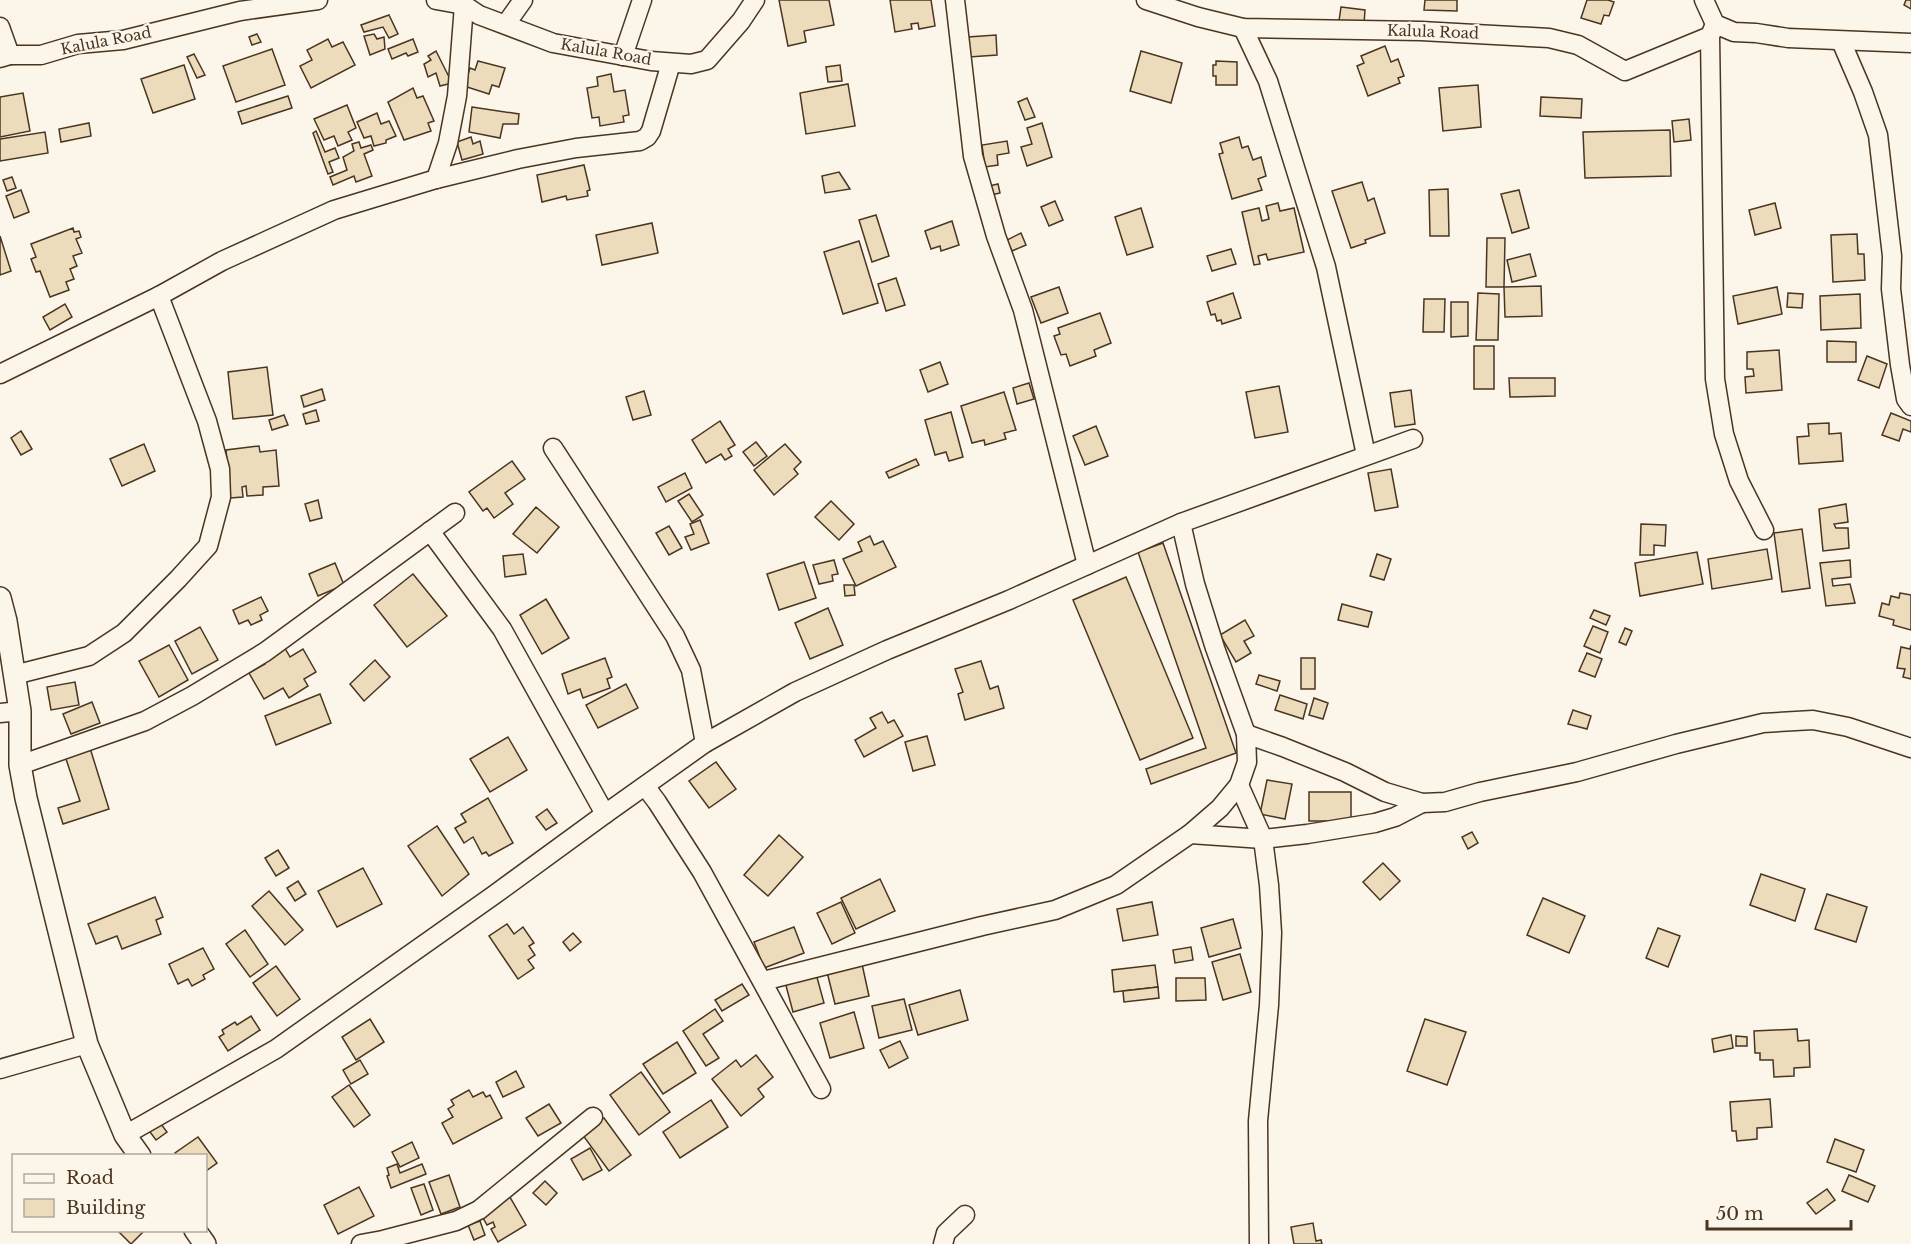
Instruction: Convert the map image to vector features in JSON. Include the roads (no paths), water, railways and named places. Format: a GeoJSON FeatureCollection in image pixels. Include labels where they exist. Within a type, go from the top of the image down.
{"type":"FeatureCollection","features":[{"type":"Feature","properties":{"kind":"street","name":"Kalula Road"},"geometry":{"type":"LineString","coordinates":[[5,57],[41,55],[78,44],[123,40],[240,11],[318,0]]}},
{"type":"Feature","properties":{"kind":"street"},"geometry":{"type":"LineString","coordinates":[[506,24],[523,0]]}},
{"type":"Feature","properties":{"kind":"street"},"geometry":{"type":"LineString","coordinates":[[623,56],[642,0]]}},
{"type":"Feature","properties":{"kind":"street","name":"Kalula Road"},"geometry":{"type":"LineString","coordinates":[[451,2],[554,43],[623,56],[691,64],[706,60],[741,21],[755,0]]}},
{"type":"Feature","properties":{"kind":"street"},"geometry":{"type":"LineString","coordinates":[[955,0],[973,156],[996,236],[1023,310],[1088,565]]}},
{"type":"Feature","properties":{"kind":"street","name":"Kalula Road"},"geometry":{"type":"LineString","coordinates":[[1146,0],[1197,17],[1243,28],[1421,31],[1549,38],[1578,45],[1625,71],[1712,30]]}},
{"type":"Feature","properties":{"kind":"street"},"geometry":{"type":"LineString","coordinates":[[1704,0],[1712,30],[1716,379],[1724,434],[1736,472],[1764,530]]}},
{"type":"Feature","properties":{"kind":"street"},"geometry":{"type":"LineString","coordinates":[[436,179],[448,143],[457,96],[451,2]]}},
{"type":"Feature","properties":{"kind":"street"},"geometry":{"type":"LineString","coordinates":[[0,27],[5,57]]}},
{"type":"Feature","properties":{"kind":"street"},"geometry":{"type":"LineString","coordinates":[[1243,28],[1268,81],[1326,267],[1366,456]]}},
{"type":"Feature","properties":{"kind":"street"},"geometry":{"type":"LineString","coordinates":[[1712,30],[1841,41],[1911,43]]}},
{"type":"Feature","properties":{"kind":"street"},"geometry":{"type":"LineString","coordinates":[[1841,41],[1878,135],[1892,256],[1891,289],[1900,365],[1906,399],[1911,406]]}},
{"type":"Feature","properties":{"kind":"street"},"geometry":{"type":"LineString","coordinates":[[0,374],[159,296],[222,261],[334,210],[436,179],[518,159],[576,148],[640,141],[651,131],[671,63]]}},
{"type":"Feature","properties":{"kind":"street"},"geometry":{"type":"LineString","coordinates":[[14,675],[89,656],[115,639],[124,633],[178,579],[208,546],[221,497],[220,469],[207,421],[159,296]]}},
{"type":"Feature","properties":{"kind":"street"},"geometry":{"type":"LineString","coordinates":[[125,1135],[276,1049],[705,743],[795,692],[887,650],[999,605],[1181,523],[1413,439]]}},
{"type":"Feature","properties":{"kind":"street"},"geometry":{"type":"LineString","coordinates":[[553,448],[675,636],[691,670],[705,743]]}},
{"type":"Feature","properties":{"kind":"street"},"geometry":{"type":"LineString","coordinates":[[20,765],[145,721],[192,696],[265,652],[455,513]]}},
{"type":"Feature","properties":{"kind":"street"},"geometry":{"type":"LineString","coordinates":[[763,981],[960,931],[1055,910],[1116,885],[1190,834],[1220,808],[1239,785],[1247,762],[1246,734],[1195,584],[1181,523]]}},
{"type":"Feature","properties":{"kind":"street"},"geometry":{"type":"LineString","coordinates":[[430,531],[501,629],[604,814]]}},
{"type":"Feature","properties":{"kind":"street"},"geometry":{"type":"LineString","coordinates":[[0,597],[14,675],[10,712],[26,798],[87,1044],[125,1135],[139,1154]]}},
{"type":"Feature","properties":{"kind":"street"},"geometry":{"type":"LineString","coordinates":[[1246,734],[1345,772],[1385,792],[1422,803],[1445,801],[1577,772],[1676,744],[1763,723],[1814,720],[1848,727],[1911,748]]}},
{"type":"Feature","properties":{"kind":"street"},"geometry":{"type":"LineString","coordinates":[[1239,785],[1263,839],[1272,933],[1269,1005],[1258,1121],[1259,1244]]}},
{"type":"Feature","properties":{"kind":"street"},"geometry":{"type":"LineString","coordinates":[[645,786],[702,872],[821,1089]]}},
{"type":"Feature","properties":{"kind":"street"},"geometry":{"type":"LineString","coordinates":[[1190,834],[1263,839],[1375,823],[1395,817],[1422,803]]}},
{"type":"Feature","properties":{"kind":"street"},"geometry":{"type":"LineString","coordinates":[[0,1069],[87,1044]]}},
{"type":"Feature","properties":{"kind":"street"},"geometry":{"type":"LineString","coordinates":[[361,1244],[446,1224],[479,1210],[593,1117]]}},
{"type":"Feature","properties":{"kind":"street"},"geometry":{"type":"LineString","coordinates":[[943,1244],[946,1233],[965,1215]]}}]}
